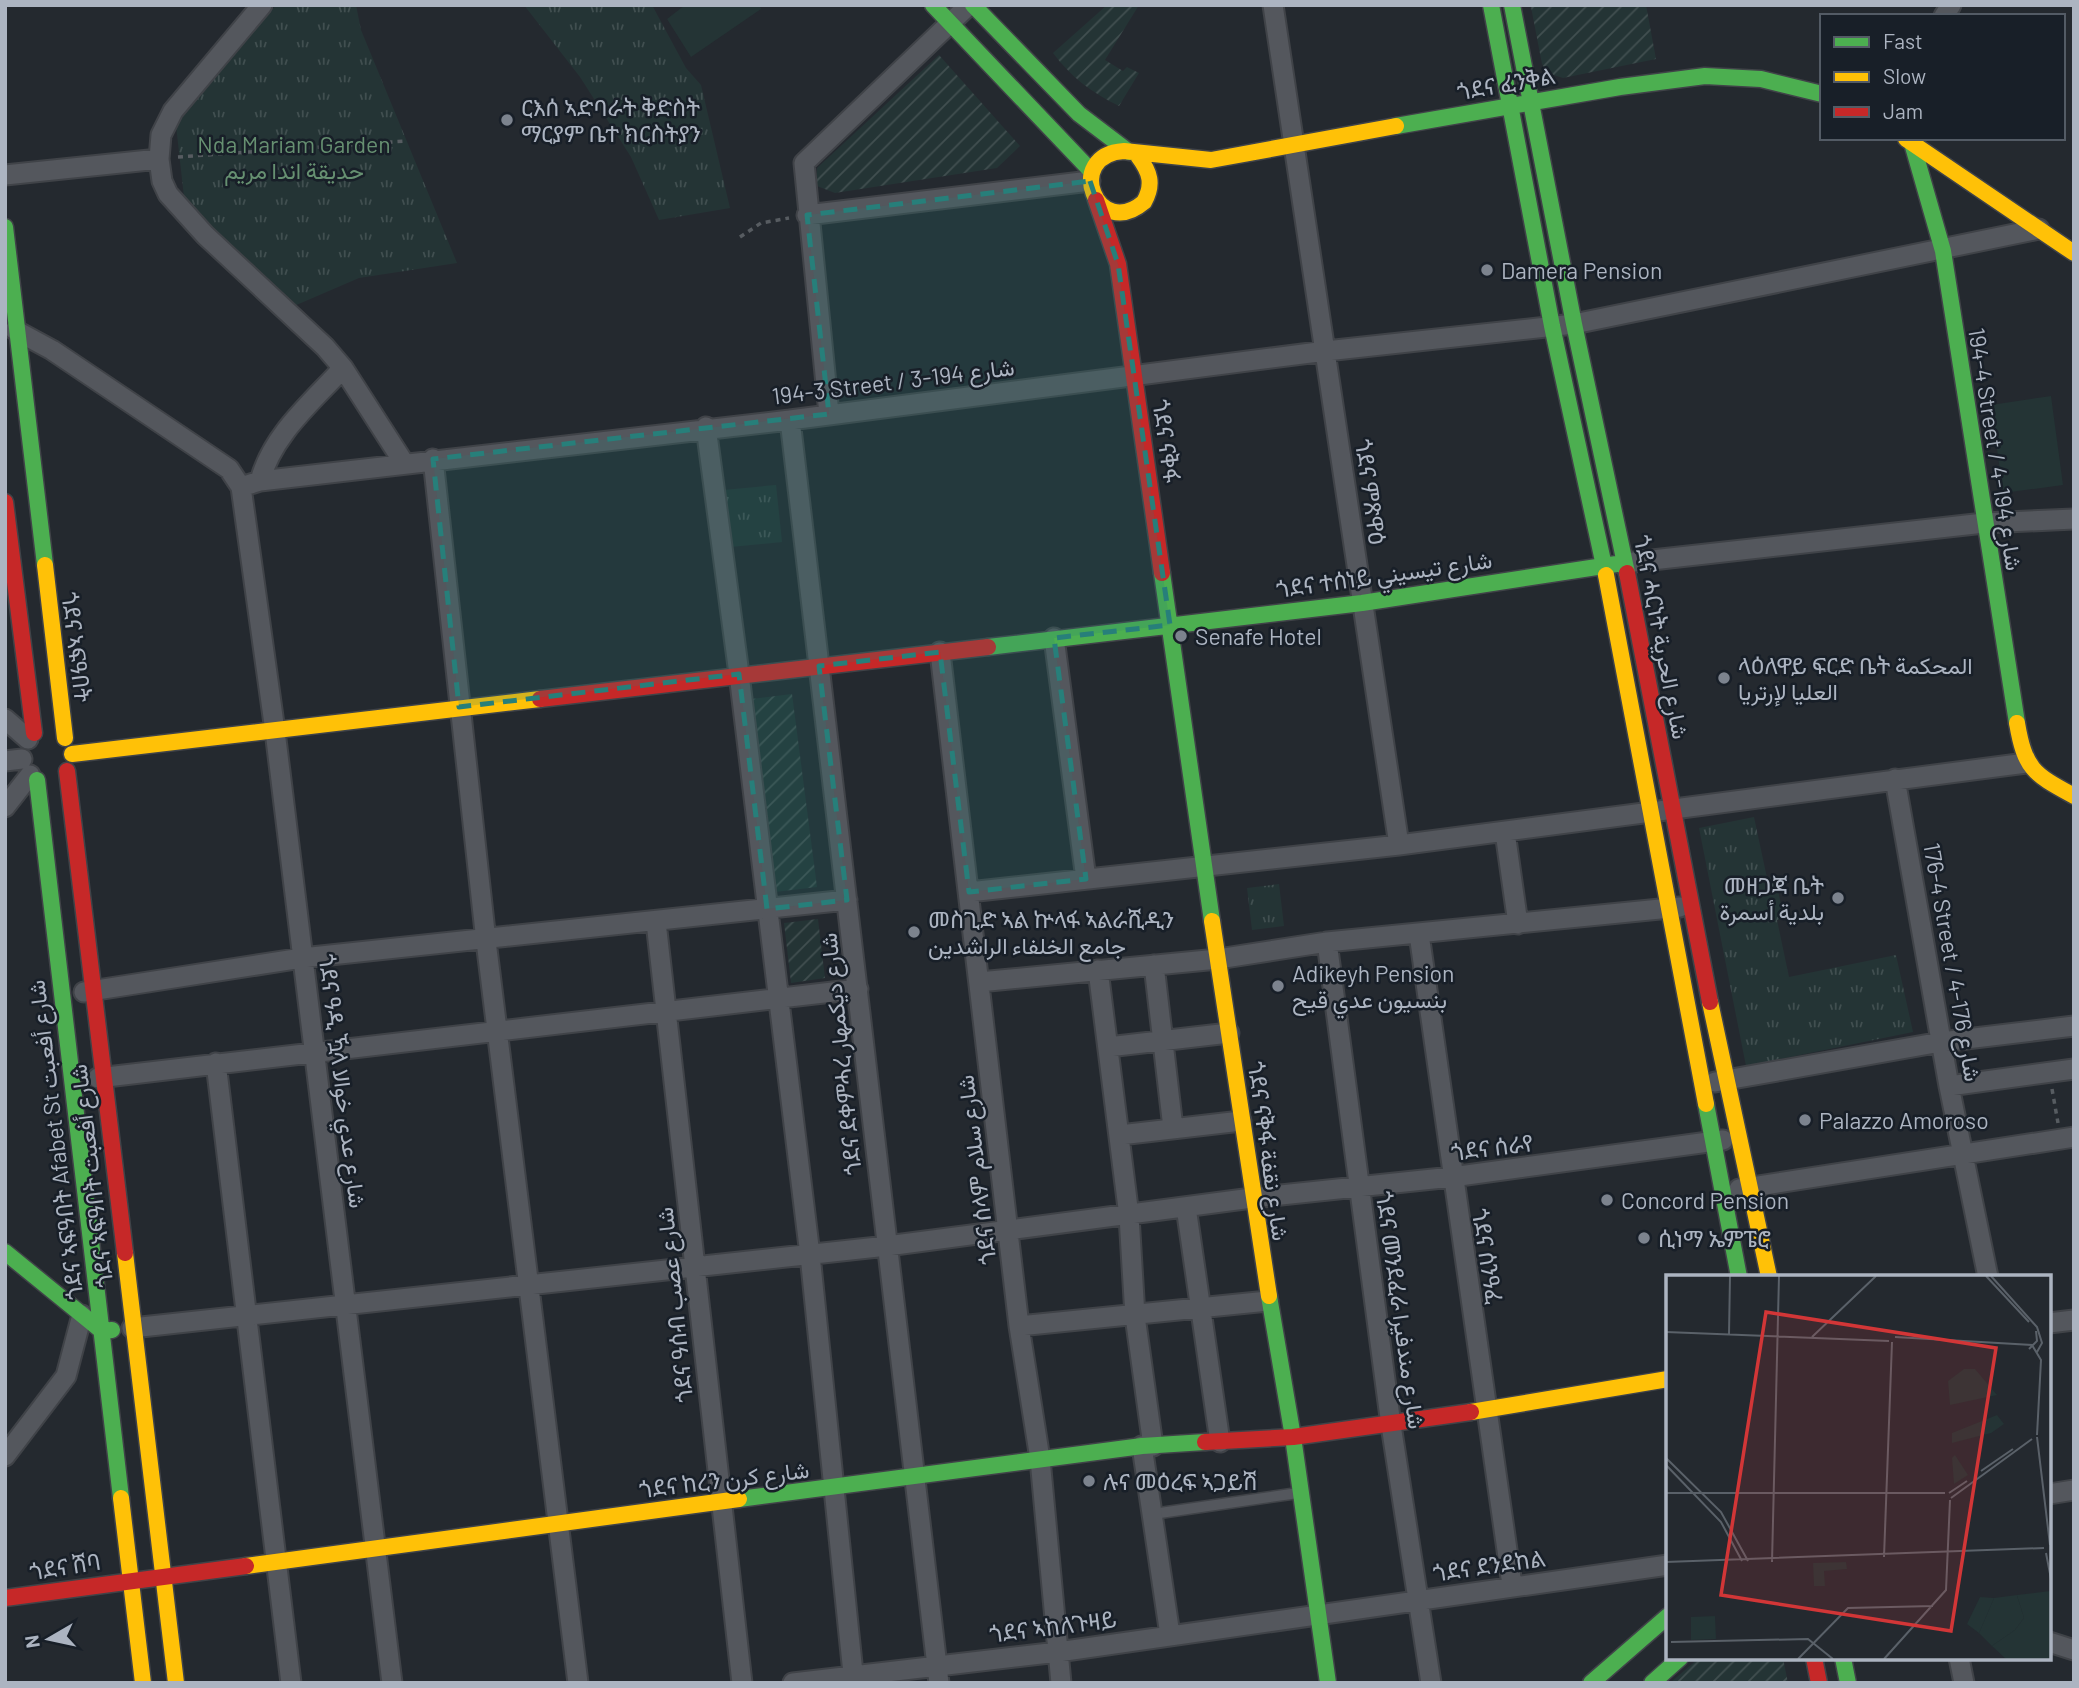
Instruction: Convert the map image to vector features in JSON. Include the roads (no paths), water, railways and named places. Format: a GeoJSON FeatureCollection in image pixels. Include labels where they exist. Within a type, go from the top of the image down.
{"type":"FeatureCollection","features":[{"type":"Feature","properties":{"kind":"main road"},"geometry":{"type":"LineString","coordinates":[[933,5],[1091,176],[1096,200],[1102,207],[1120,213],[1142,204],[1163,184]]}},
{"type":"Feature","properties":{"kind":"main road"},"geometry":{"type":"LineString","coordinates":[[971,5],[1079,114],[1145,163],[1152,182],[1142,204]]}},
{"type":"Feature","properties":{"kind":"main road","name":"ጎደና ሓርነት شارع الحرية"},"geometry":{"type":"LineString","coordinates":[[1491,5],[1552,326],[1604,565],[1711,1142],[1739,1275]]}},
{"type":"Feature","properties":{"kind":"main road","name":"ጎደና ሓርነት شارع الحرية"},"geometry":{"type":"LineString","coordinates":[[1512,5],[1574,324],[1625,563],[1736,1137],[1769,1275]]}},
{"type":"Feature","properties":{"kind":"main road","name":"ጎደና ፈንቅል"},"geometry":{"type":"LineString","coordinates":[[1133,154],[1198,160],[1532,101],[1703,75],[1743,75],[1792,84],[1820,93]]}},
{"type":"Feature","properties":{"kind":"main road"},"geometry":{"type":"LineString","coordinates":[[1908,141],[2074,253]]}},
{"type":"Feature","properties":{"kind":"main road","name":"194-4 Street / شارع 194-4"},"geometry":{"type":"LineString","coordinates":[[1908,141],[1943,251],[1984,523],[2026,763]]}},
{"type":"Feature","properties":{"kind":"main road"},"geometry":{"type":"LineString","coordinates":[[1091,176],[1102,157],[1119,150],[1133,154]]}},
{"type":"Feature","properties":{"kind":"main road","name":"ጎደና ፈንቅል"},"geometry":{"type":"LineString","coordinates":[[1183,171],[1198,160]]}},
{"type":"Feature","properties":{"kind":"main road","name":"ጎደና ናቅፋ"},"geometry":{"type":"LineString","coordinates":[[1096,200],[1118,264],[1170,625]]}},
{"type":"Feature","properties":{"kind":"main road","name":"ጎደና ናቅፋ"},"geometry":{"type":"LineString","coordinates":[[1118,264],[1128,228],[1142,204]]}},
{"type":"Feature","properties":{"kind":"main road","name":"ጎደና ኣፍዓበት"},"geometry":{"type":"LineString","coordinates":[[5,227],[11,330],[26,464],[65,738]]}},
{"type":"Feature","properties":{"kind":"main road"},"geometry":{"type":"LineString","coordinates":[[5,502],[31,736],[23,769],[53,781],[67,771],[72,754],[65,738],[50,730],[31,736]]}},
{"type":"Feature","properties":{"kind":"main road","name":"ጎደና ተሰነይ شارع تيسيني"},"geometry":{"type":"LineString","coordinates":[[72,754],[1362,603],[1625,563]]}},
{"type":"Feature","properties":{"kind":"main road","name":"ጎደና ናቅፋ شارع نقفة"},"geometry":{"type":"LineString","coordinates":[[1170,625],[1252,1198],[1293,1437],[1328,1683]]}},
{"type":"Feature","properties":{"kind":"main road"},"geometry":{"type":"LineString","coordinates":[[2026,763],[2039,775],[2074,796]]}},
{"type":"Feature","properties":{"kind":"main road","name":"ጎደና ኣፍዓበት Afabet St شارع أفعبت"},"geometry":{"type":"LineString","coordinates":[[23,769],[50,872],[60,995],[132,1578]]}},
{"type":"Feature","properties":{"kind":"main road","name":"ጎደና ኣፍዓበት شارع أفعبت"},"geometry":{"type":"LineString","coordinates":[[67,771],[176,1683]]}},
{"type":"Feature","properties":{"kind":"main road"},"geometry":{"type":"LineString","coordinates":[[5,1252],[102,1331],[132,1328]]}},
{"type":"Feature","properties":{"kind":"main road","name":"ጎደና ከረን شارع كرن"},"geometry":{"type":"LineString","coordinates":[[162,1575],[377,1550],[1040,1459],[1148,1446],[1293,1437],[1391,1425],[1666,1379]]}},
{"type":"Feature","properties":{"kind":"main road","name":"ጎደና ሸባ"},"geometry":{"type":"LineString","coordinates":[[5,1598],[162,1575]]}},
{"type":"Feature","properties":{"kind":"main road"},"geometry":{"type":"LineString","coordinates":[[132,1578],[144,1683]]}},
{"type":"Feature","properties":{"kind":"main road"},"geometry":{"type":"LineString","coordinates":[[1591,1683],[1666,1618]]}},
{"type":"Feature","properties":{"kind":"main road"},"geometry":{"type":"LineString","coordinates":[[1652,1683],[1678,1660]]}},
{"type":"Feature","properties":{"kind":"main road"},"geometry":{"type":"LineString","coordinates":[[1814,1660],[1819,1683]]}},
{"type":"Feature","properties":{"kind":"main road"},"geometry":{"type":"LineString","coordinates":[[1843,1660],[1848,1683]]}},
{"type":"Feature","properties":{"kind":"street"},"geometry":{"type":"LineString","coordinates":[[262,5],[173,111],[161,135],[159,159],[162,181],[168,194],[205,235],[325,346],[343,368],[404,463]]}},
{"type":"Feature","properties":{"kind":"street"},"geometry":{"type":"LineString","coordinates":[[829,414],[802,171],[808,155],[971,5]]}},
{"type":"Feature","properties":{"kind":"street","name":"ጎደና ምጽዋዕ"},"geometry":{"type":"LineString","coordinates":[[1273,5],[1399,845]]}},
{"type":"Feature","properties":{"kind":"street"},"geometry":{"type":"LineString","coordinates":[[5,175],[159,159]]}},
{"type":"Feature","properties":{"kind":"street"},"geometry":{"type":"LineString","coordinates":[[807,215],[1091,176]]}},
{"type":"Feature","properties":{"kind":"street","name":"194-3 Street / شارع 194-3"},"geometry":{"type":"LineString","coordinates":[[241,486],[260,481],[433,459],[790,420],[1326,351],[1574,324],[1943,251],[2039,229]]}},
{"type":"Feature","properties":{"kind":"street"},"geometry":{"type":"LineString","coordinates":[[11,330],[52,350],[229,469],[241,486]]}},
{"type":"Feature","properties":{"kind":"street"},"geometry":{"type":"LineString","coordinates":[[260,481],[265,461],[276,442],[343,368]]}},
{"type":"Feature","properties":{"kind":"street","name":"ጎደና ደቀምሓረ شارع ديكمهار"},"geometry":{"type":"LineString","coordinates":[[790,420],[938,1674]]}},
{"type":"Feature","properties":{"kind":"street"},"geometry":{"type":"LineString","coordinates":[[706,428],[810,1255],[853,1678]]}},
{"type":"Feature","properties":{"kind":"street"},"geometry":{"type":"LineString","coordinates":[[433,459],[486,941],[578,1683]]}},
{"type":"Feature","properties":{"kind":"street","name":"ጎደና ዓዲ ዃላ شارع عدي خوالا"},"geometry":{"type":"LineString","coordinates":[[241,486],[275,731],[312,1053],[347,1304],[392,1683]]}},
{"type":"Feature","properties":{"kind":"street"},"geometry":{"type":"LineString","coordinates":[[1625,563],[1984,523],[2074,519]]}},
{"type":"Feature","properties":{"kind":"street"},"geometry":{"type":"LineString","coordinates":[[1054,638],[1086,880]]}},
{"type":"Feature","properties":{"kind":"street","name":"ጎደና ሰላም شارع سلام"},"geometry":{"type":"LineString","coordinates":[[940,652],[1019,1326],[1040,1459],[1061,1683]]}},
{"type":"Feature","properties":{"kind":"street"},"geometry":{"type":"LineString","coordinates":[[5,719],[31,736]]}},
{"type":"Feature","properties":{"kind":"street"},"geometry":{"type":"LineString","coordinates":[[970,892],[1399,845],[2026,763]]}},
{"type":"Feature","properties":{"kind":"street"},"geometry":{"type":"LineString","coordinates":[[5,807],[23,769]]}},
{"type":"Feature","properties":{"kind":"street","name":"176-4 Street / شارع 176-4"},"geometry":{"type":"LineString","coordinates":[[1895,779],[1941,1042],[1989,1275]]}},
{"type":"Feature","properties":{"kind":"street"},"geometry":{"type":"LineString","coordinates":[[1504,832],[1518,924]]}},
{"type":"Feature","properties":{"kind":"street"},"geometry":{"type":"LineString","coordinates":[[60,995],[302,958],[486,941],[848,900]]}},
{"type":"Feature","properties":{"kind":"street"},"geometry":{"type":"LineString","coordinates":[[979,982],[1218,959],[1327,942],[1691,905]]}},
{"type":"Feature","properties":{"kind":"street","name":"ጎደና ዓሰብ شارع عصب"},"geometry":{"type":"LineString","coordinates":[[656,922],[742,1683]]}},
{"type":"Feature","properties":{"kind":"street","name":"ጎደና ሰንዓፈ"},"geometry":{"type":"LineString","coordinates":[[1419,934],[1512,1585]]}},
{"type":"Feature","properties":{"kind":"street","name":"ጎደና መንደፈራ شارع مندفيرا"},"geometry":{"type":"LineString","coordinates":[[1327,942],[1391,1425],[1431,1683]]}},
{"type":"Feature","properties":{"kind":"street"},"geometry":{"type":"LineString","coordinates":[[1154,965],[1173,1128]]}},
{"type":"Feature","properties":{"kind":"street"},"geometry":{"type":"LineString","coordinates":[[1098,970],[1129,1216],[1153,1514],[1170,1635]]}},
{"type":"Feature","properties":{"kind":"street"},"geometry":{"type":"LineString","coordinates":[[71,1081],[858,989]]}},
{"type":"Feature","properties":{"kind":"street"},"geometry":{"type":"LineString","coordinates":[[1701,1084],[1941,1042],[2074,1026]]}},
{"type":"Feature","properties":{"kind":"street"},"geometry":{"type":"LineString","coordinates":[[1108,1047],[1229,1032]]}},
{"type":"Feature","properties":{"kind":"street"},"geometry":{"type":"LineString","coordinates":[[216,1063],[291,1683]]}},
{"type":"Feature","properties":{"kind":"street"},"geometry":{"type":"LineString","coordinates":[[1950,1087],[2074,1069]]}},
{"type":"Feature","properties":{"kind":"street"},"geometry":{"type":"LineString","coordinates":[[1119,1135],[1241,1121]]}},
{"type":"Feature","properties":{"kind":"street","name":"ጎደና ሰራየ"},"geometry":{"type":"LineString","coordinates":[[132,1328],[887,1246],[1252,1198],[1452,1177],[1736,1137]]}},
{"type":"Feature","properties":{"kind":"street"},"geometry":{"type":"LineString","coordinates":[[1722,1192],[1962,1152],[2067,1138]]}},
{"type":"Feature","properties":{"kind":"street"},"geometry":{"type":"LineString","coordinates":[[1186,1208],[1220,1442]]}},
{"type":"Feature","properties":{"kind":"street"},"geometry":{"type":"LineString","coordinates":[[1019,1326],[1268,1301]]}},
{"type":"Feature","properties":{"kind":"street"},"geometry":{"type":"LineString","coordinates":[[5,1456],[66,1376],[82,1315]]}},
{"type":"Feature","properties":{"kind":"street"},"geometry":{"type":"LineString","coordinates":[[2051,1323],[2074,1320]]}},
{"type":"Feature","properties":{"kind":"street"},"geometry":{"type":"LineString","coordinates":[[2051,1494],[2074,1490]]}},
{"type":"Feature","properties":{"kind":"street","name":"ጎደና ደንደከል"},"geometry":{"type":"LineString","coordinates":[[1318,1614],[1666,1565]]}},
{"type":"Feature","properties":{"kind":"street","name":"ጎደና ኣከለጉዛይ"},"geometry":{"type":"LineString","coordinates":[[793,1683],[938,1674],[1058,1652],[1318,1614]]}},
{"type":"Feature","properties":{"kind":"street"},"geometry":{"type":"LineString","coordinates":[[2051,1643],[2074,1650]]}},
{"type":"Feature","properties":{"kind":"street"},"geometry":{"type":"LineString","coordinates":[[1959,1660],[1965,1683]]}},
{"type":"Feature","properties":{"kind":"lane"},"geometry":{"type":"LineString","coordinates":[[1153,1514],[1301,1493]]}},
{"type":"Feature","properties":{"kind":"place","name":"ርእሰ ኣድባራት ቅድስት ማርያም ቤተ ክርስትያን"},"geometry":{"type":"Point","coordinates":[507,120]}},
{"type":"Feature","properties":{"kind":"place","name":"Damera Pension"},"geometry":{"type":"Point","coordinates":[1487,270]}},
{"type":"Feature","properties":{"kind":"place","name":"Senafe Hotel"},"geometry":{"type":"Point","coordinates":[1181,636]}},
{"type":"Feature","properties":{"kind":"place","name":"ላዕለዋይ ፍርድ ቤት المحكمة العليا لإرتريا"},"geometry":{"type":"Point","coordinates":[1724,678]}},
{"type":"Feature","properties":{"kind":"place","name":"መዘጋጃ ቤት بلدية أسمرة"},"geometry":{"type":"Point","coordinates":[1838,898]}},
{"type":"Feature","properties":{"kind":"place","name":"መስጊድ ኣል ኵላፋ ኣልራሺዲን جامع الخلفاء الراشدين"},"geometry":{"type":"Point","coordinates":[914,932]}},
{"type":"Feature","properties":{"kind":"place","name":"Adikeyh Pension بنسيون عدي قيح"},"geometry":{"type":"Point","coordinates":[1278,986]}},
{"type":"Feature","properties":{"kind":"place","name":"Palazzo Amoroso"},"geometry":{"type":"Point","coordinates":[1805,1120]}},
{"type":"Feature","properties":{"kind":"place","name":"Concord Pension"},"geometry":{"type":"Point","coordinates":[1607,1200]}},
{"type":"Feature","properties":{"kind":"place","name":"ሲነማ ኤምፔሮ"},"geometry":{"type":"Point","coordinates":[1644,1238]}},
{"type":"Feature","properties":{"kind":"place","name":"ሉና መዕረፍ ኣጋይሽ"},"geometry":{"type":"Point","coordinates":[1089,1481]}},
{"type":"Feature","properties":{"kind":"park label","name":"Nda Mariam Garden حديقة اندا مريم"},"geometry":{"type":"Point","coordinates":[294,157]}}]}
